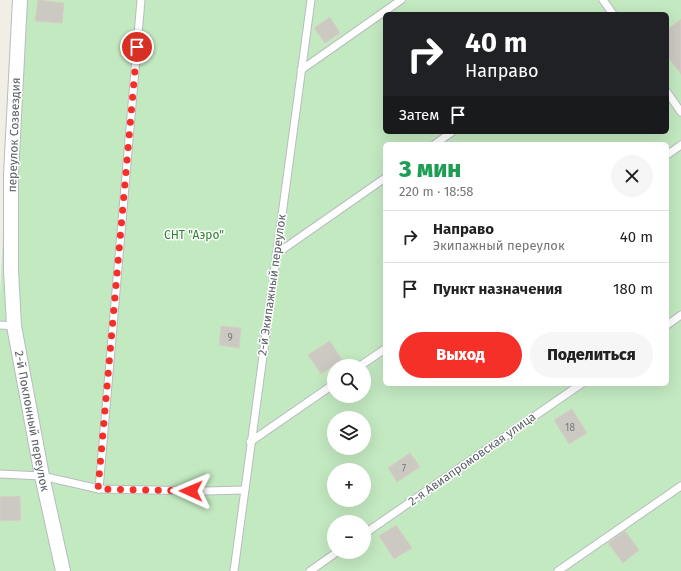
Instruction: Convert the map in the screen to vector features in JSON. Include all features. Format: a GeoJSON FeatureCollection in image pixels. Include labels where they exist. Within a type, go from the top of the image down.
{"type":"FeatureCollection","features":[{"type":"Feature","properties":{"kind":"street","name":"переулок Созвездия"},"geometry":{"type":"LineString","coordinates":[[11,270],[11,175],[20,0]]}},
{"type":"Feature","properties":{"kind":"street","name":"2-й Поклонный переулок"},"geometry":{"type":"LineString","coordinates":[[11,270],[14,326],[42,476],[63,571]]}},
{"type":"Feature","properties":{"kind":"lane"},"geometry":{"type":"LineString","coordinates":[[98,489],[141,0]]}},
{"type":"Feature","properties":{"kind":"lane","name":"2-й Экипажный переулок"},"geometry":{"type":"LineString","coordinates":[[234,571],[310,0]]}},
{"type":"Feature","properties":{"kind":"lane"},"geometry":{"type":"LineString","coordinates":[[384,12],[401,0]]}},
{"type":"Feature","properties":{"kind":"lane"},"geometry":{"type":"LineString","coordinates":[[603,0],[612,12]]}},
{"type":"Feature","properties":{"kind":"lane"},"geometry":{"type":"LineString","coordinates":[[301,70],[383,13]]}},
{"type":"Feature","properties":{"kind":"lane"},"geometry":{"type":"LineString","coordinates":[[669,95],[681,112]]}},
{"type":"Feature","properties":{"kind":"lane"},"geometry":{"type":"LineString","coordinates":[[438,142],[449,134]]}},
{"type":"Feature","properties":{"kind":"lane"},"geometry":{"type":"LineString","coordinates":[[669,154],[681,145]]}},
{"type":"Feature","properties":{"kind":"lane"},"geometry":{"type":"LineString","coordinates":[[276,254],[383,179]]}},
{"type":"Feature","properties":{"kind":"lane"},"geometry":{"type":"LineString","coordinates":[[669,323],[681,315]]}},
{"type":"Feature","properties":{"kind":"lane"},"geometry":{"type":"LineString","coordinates":[[0,325],[14,326]]}},
{"type":"Feature","properties":{"kind":"lane"},"geometry":{"type":"LineString","coordinates":[[370,359],[383,350]]}},
{"type":"Feature","properties":{"kind":"lane","name":"2-я Авиапромовская улица"},"geometry":{"type":"LineString","coordinates":[[371,529],[578,386]]}},
{"type":"Feature","properties":{"kind":"lane"},"geometry":{"type":"LineString","coordinates":[[250,442],[327,389]]}},
{"type":"Feature","properties":{"kind":"lane"},"geometry":{"type":"LineString","coordinates":[[0,474],[42,476],[98,489],[206,491],[244,490]]}},
{"type":"Feature","properties":{"kind":"lane"},"geometry":{"type":"LineString","coordinates":[[558,571],[681,486]]}},
{"type":"Feature","properties":{"kind":"lane"},"geometry":{"type":"LineString","coordinates":[[310,571],[327,559]]}},
{"type":"Feature","properties":{"kind":"green space","name":"СНТ \"Аэро\""},"geometry":{"type":"Polygon","coordinates":[[[14,0],[681,0],[681,571],[0,571],[0,298],[14,0]]]}},
{"type":"Feature","properties":{"kind":"building"},"geometry":{"type":"Polygon","coordinates":[[[38,0],[64,3],[62,23],[35,21],[38,0]]]}},
{"type":"Feature","properties":{"kind":"building"},"geometry":{"type":"Polygon","coordinates":[[[330,17],[340,33],[325,43],[314,28],[330,17]]]}},
{"type":"Feature","properties":{"kind":"building"},"geometry":{"type":"Polygon","coordinates":[[[681,19],[681,74],[669,59],[669,28],[681,19]]]}},
{"type":"Feature","properties":{"kind":"building"},"geometry":{"type":"Polygon","coordinates":[[[221,326],[241,328],[239,348],[219,345],[221,326]]]}},
{"type":"Feature","properties":{"kind":"building"},"geometry":{"type":"Polygon","coordinates":[[[330,341],[341,359],[327,359],[327,370],[321,374],[308,355],[330,341]]]}},
{"type":"Feature","properties":{"kind":"building"},"geometry":{"type":"Polygon","coordinates":[[[572,409],[587,433],[569,444],[554,420],[572,409]]]}},
{"type":"Feature","properties":{"kind":"building"},"geometry":{"type":"Polygon","coordinates":[[[410,453],[420,467],[397,482],[388,468],[410,453]]]}},
{"type":"Feature","properties":{"kind":"building"},"geometry":{"type":"Polygon","coordinates":[[[20,496],[21,520],[0,521],[0,497],[20,496]]]}},
{"type":"Feature","properties":{"kind":"building"},"geometry":{"type":"Polygon","coordinates":[[[396,525],[412,548],[394,559],[379,536],[396,525]]]}},
{"type":"Feature","properties":{"kind":"building"},"geometry":{"type":"Polygon","coordinates":[[[625,531],[639,550],[623,563],[608,543],[625,531]]]}},
{"type":"Feature","properties":{"kind":"route"},"geometry":{"type":"LineString","coordinates":[[137,47],[98,489],[191,491]]}}]}
